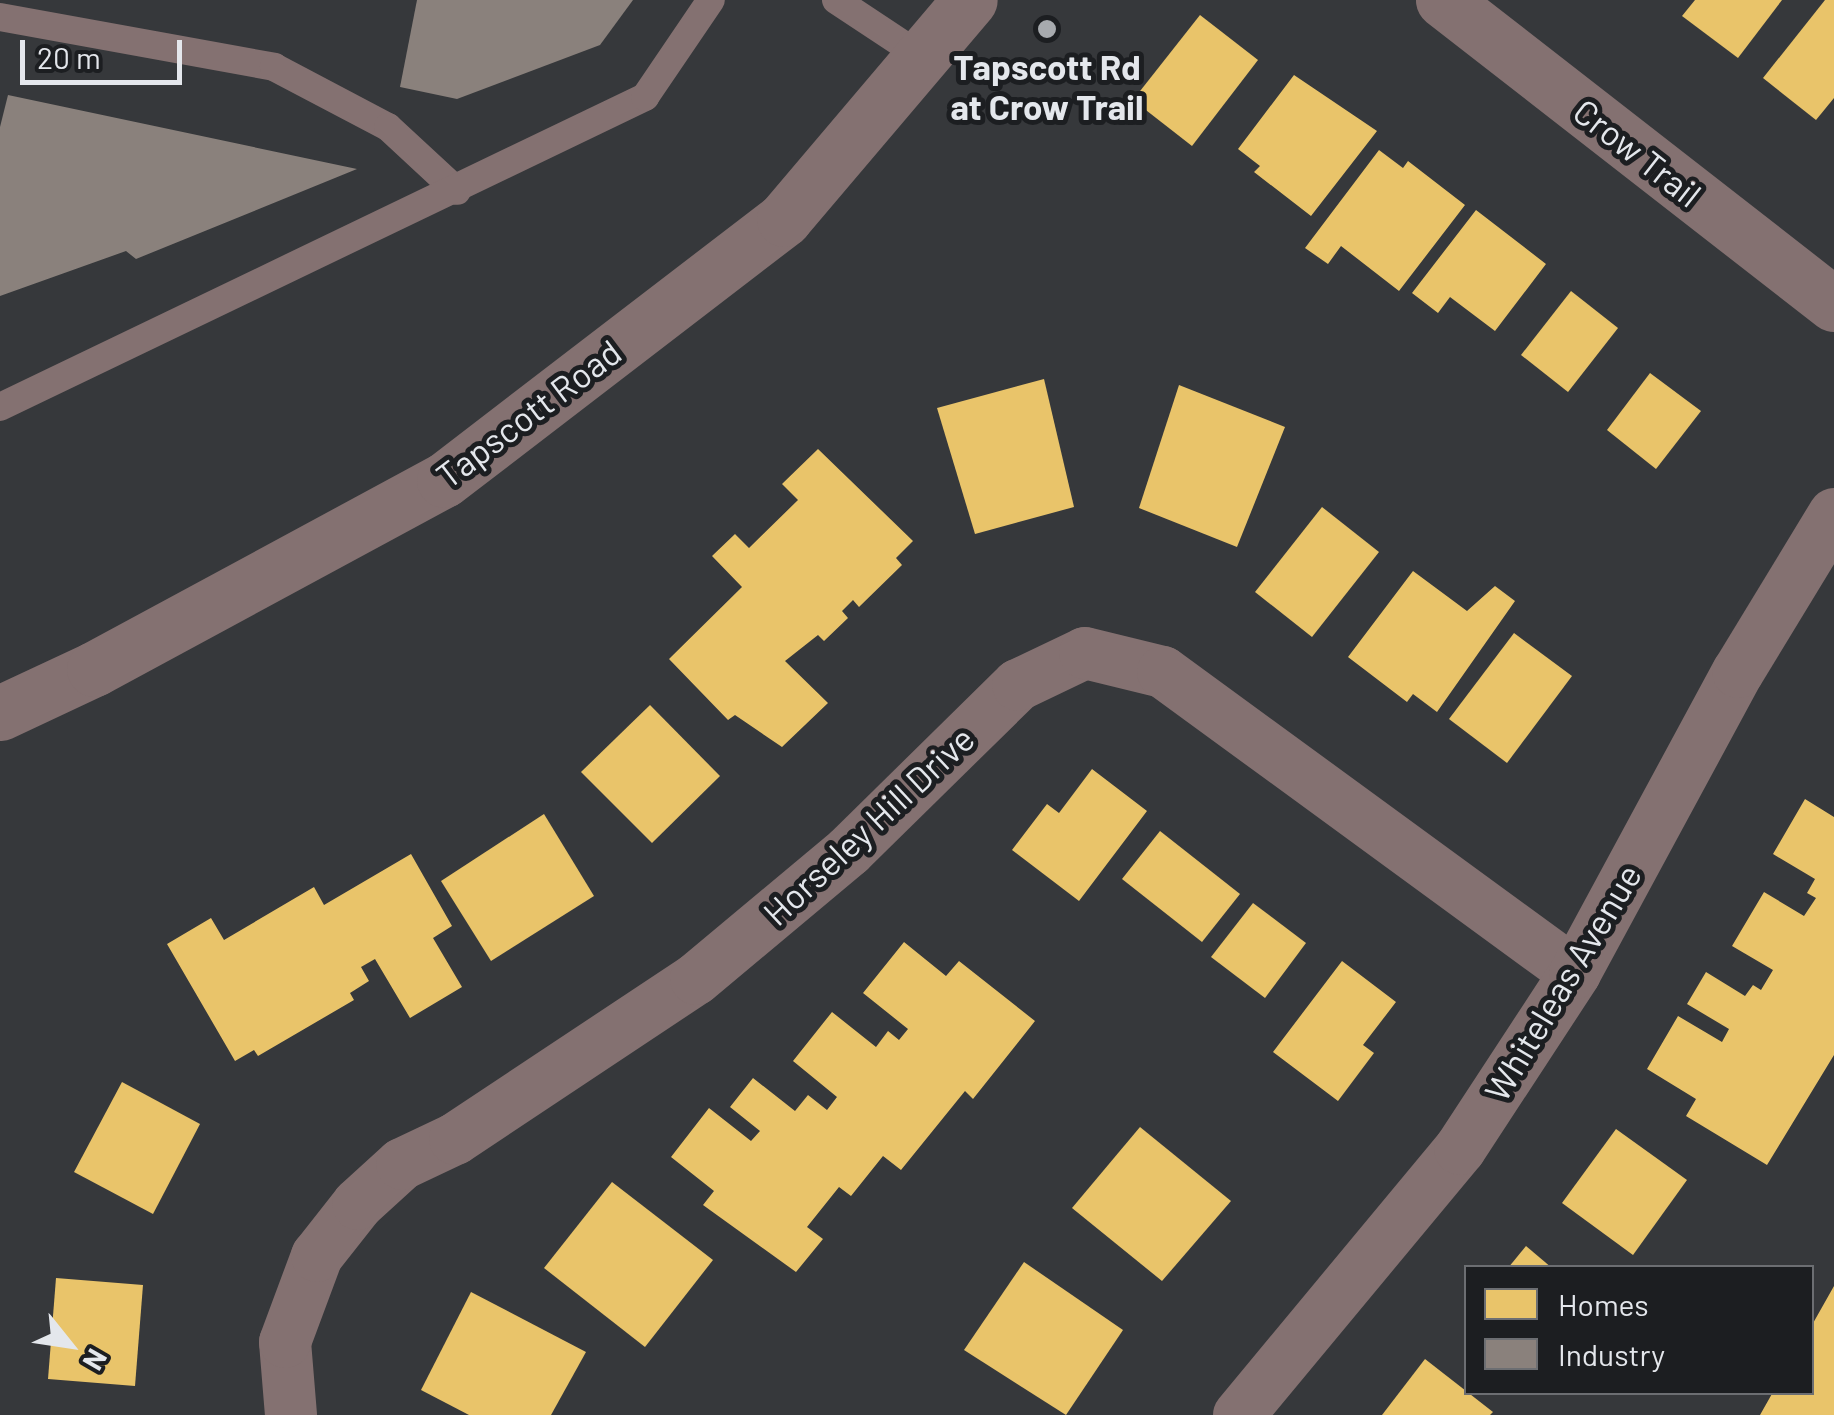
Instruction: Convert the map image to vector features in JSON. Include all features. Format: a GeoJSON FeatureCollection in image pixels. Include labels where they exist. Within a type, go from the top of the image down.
{"type":"FeatureCollection","features":[{"type":"Feature","properties":{"kind":"street","name":"Tapscott Road"},"geometry":{"type":"LineString","coordinates":[[0,713],[94,670],[444,480],[784,219],[970,0]]}},
{"type":"Feature","properties":{"kind":"street","name":"Crow Trail"},"geometry":{"type":"LineString","coordinates":[[1443,0],[1834,304]]}},
{"type":"Feature","properties":{"kind":"street","name":"Whiteleas Avenue"},"geometry":{"type":"LineString","coordinates":[[1239,1415],[1460,1149],[1575,973],[1738,672],[1834,514]]}},
{"type":"Feature","properties":{"kind":"street","name":"Horseley Hill Drive"},"geometry":{"type":"LineString","coordinates":[[291,1415],[284,1342],[318,1256],[358,1204],[402,1164],[456,1139],[696,979],[849,851],[1018,685],[1085,653],[1163,672],[1575,973]]}},
{"type":"Feature","properties":{"kind":"lane"},"geometry":{"type":"LineString","coordinates":[[0,406],[456,191],[645,97],[711,0]]}},
{"type":"Feature","properties":{"kind":"lane"},"geometry":{"type":"LineString","coordinates":[[836,0],[922,56]]}},
{"type":"Feature","properties":{"kind":"lane"},"geometry":{"type":"LineString","coordinates":[[0,16],[274,67],[388,128],[456,191]]}},
{"type":"Feature","properties":{"kind":"building: Homes"},"geometry":{"type":"Polygon","coordinates":[[[1695,0],[1782,0],[1738,58],[1682,16],[1695,0]]]}},
{"type":"Feature","properties":{"kind":"building: Homes"},"geometry":{"type":"Polygon","coordinates":[[[1825,0],[1834,0],[1834,98],[1816,120],[1763,78],[1825,0]]]}},
{"type":"Feature","properties":{"kind":"building: Homes"},"geometry":{"type":"Polygon","coordinates":[[[1200,15],[1258,60],[1192,146],[1133,100],[1200,15]]]}},
{"type":"Feature","properties":{"kind":"building: Homes"},"geometry":{"type":"Polygon","coordinates":[[[1294,75],[1377,131],[1311,216],[1254,172],[1260,166],[1238,149],[1294,75]]]}},
{"type":"Feature","properties":{"kind":"building: Homes"},"geometry":{"type":"Polygon","coordinates":[[[1379,150],[1403,168],[1408,161],[1465,205],[1399,291],[1341,246],[1328,264],[1305,248],[1379,150]]]}},
{"type":"Feature","properties":{"kind":"building: Homes"},"geometry":{"type":"Polygon","coordinates":[[[1476,210],[1546,264],[1495,331],[1450,297],[1438,313],[1412,293],[1476,210]]]}},
{"type":"Feature","properties":{"kind":"building: Homes"},"geometry":{"type":"Polygon","coordinates":[[[1571,291],[1618,328],[1568,392],[1521,355],[1571,291]]]}},
{"type":"Feature","properties":{"kind":"building: Homes"},"geometry":{"type":"Polygon","coordinates":[[[1650,373],[1701,411],[1656,469],[1607,430],[1650,373]]]}},
{"type":"Feature","properties":{"kind":"building: Homes"},"geometry":{"type":"Polygon","coordinates":[[[1044,379],[1074,507],[975,534],[937,408],[1044,379]]]}},
{"type":"Feature","properties":{"kind":"building: Homes"},"geometry":{"type":"Polygon","coordinates":[[[1179,385],[1285,427],[1237,547],[1139,508],[1179,385]]]}},
{"type":"Feature","properties":{"kind":"building: Homes"},"geometry":{"type":"Polygon","coordinates":[[[818,449],[913,541],[896,558],[902,565],[859,607],[853,600],[842,611],[848,618],[824,641],[818,635],[785,661],[828,703],[782,747],[735,715],[728,720],[669,659],[742,587],[712,556],[735,534],[749,548],[798,500],[782,484],[818,449]]]}},
{"type":"Feature","properties":{"kind":"building: Homes"},"geometry":{"type":"Polygon","coordinates":[[[1322,507],[1379,552],[1312,637],[1255,592],[1322,507]]]}},
{"type":"Feature","properties":{"kind":"building: Homes"},"geometry":{"type":"Polygon","coordinates":[[[1413,571],[1467,611],[1495,586],[1515,601],[1437,712],[1413,694],[1407,702],[1348,657],[1413,571]]]}},
{"type":"Feature","properties":{"kind":"building: Homes"},"geometry":{"type":"Polygon","coordinates":[[[1514,633],[1572,676],[1507,763],[1449,719],[1514,633]]]}},
{"type":"Feature","properties":{"kind":"building: Homes"},"geometry":{"type":"Polygon","coordinates":[[[650,705],[720,776],[652,843],[581,772],[650,705]]]}},
{"type":"Feature","properties":{"kind":"building: Homes"},"geometry":{"type":"Polygon","coordinates":[[[1092,769],[1147,811],[1079,901],[1012,850],[1047,804],[1059,813],[1092,769]]]}},
{"type":"Feature","properties":{"kind":"building: Homes"},"geometry":{"type":"Polygon","coordinates":[[[1805,799],[1834,817],[1834,1055],[1767,1165],[1686,1116],[1696,1099],[1647,1069],[1678,1016],[1722,1042],[1729,1029],[1687,1004],[1706,972],[1745,996],[1753,985],[1761,990],[1773,970],[1732,946],[1764,892],[1804,916],[1816,898],[1807,893],[1815,879],[1773,854],[1805,799]]]}},
{"type":"Feature","properties":{"kind":"building: Homes"},"geometry":{"type":"Polygon","coordinates":[[[544,814],[594,896],[491,961],[441,881],[544,814]]]}},
{"type":"Feature","properties":{"kind":"building: Homes"},"geometry":{"type":"Polygon","coordinates":[[[1160,831],[1240,894],[1202,942],[1122,879],[1160,831]]]}},
{"type":"Feature","properties":{"kind":"building: Homes"},"geometry":{"type":"Polygon","coordinates":[[[411,854],[452,926],[433,938],[462,987],[410,1018],[375,959],[361,967],[369,981],[350,993],[354,1000],[258,1056],[254,1050],[235,1061],[167,944],[211,918],[224,940],[314,887],[324,905],[411,854]]]}},
{"type":"Feature","properties":{"kind":"building: Homes"},"geometry":{"type":"Polygon","coordinates":[[[1253,903],[1306,943],[1265,998],[1211,957],[1253,903]]]}},
{"type":"Feature","properties":{"kind":"building: Homes"},"geometry":{"type":"Polygon","coordinates":[[[904,942],[946,976],[959,961],[1035,1021],[973,1099],[965,1091],[901,1170],[883,1156],[851,1196],[839,1187],[807,1227],[823,1239],[796,1272],[703,1205],[714,1191],[671,1157],[709,1108],[751,1141],[760,1131],[730,1107],[753,1078],[795,1111],[808,1095],[827,1110],[837,1097],[793,1061],[832,1012],[876,1047],[888,1031],[899,1040],[908,1029],[863,993],[904,942]]]}},
{"type":"Feature","properties":{"kind":"building: Homes"},"geometry":{"type":"Polygon","coordinates":[[[1342,961],[1396,1002],[1363,1045],[1374,1053],[1338,1101],[1273,1052],[1342,961]]]}},
{"type":"Feature","properties":{"kind":"building: Homes"},"geometry":{"type":"Polygon","coordinates":[[[122,1082],[200,1124],[153,1214],[74,1172],[122,1082]]]}},
{"type":"Feature","properties":{"kind":"building: Homes"},"geometry":{"type":"Polygon","coordinates":[[[1140,1127],[1231,1201],[1162,1281],[1072,1208],[1140,1127]]]}},
{"type":"Feature","properties":{"kind":"building: Homes"},"geometry":{"type":"Polygon","coordinates":[[[1616,1129],[1687,1180],[1633,1255],[1562,1203],[1616,1129]]]}},
{"type":"Feature","properties":{"kind":"building: Homes"},"geometry":{"type":"Polygon","coordinates":[[[612,1182],[713,1260],[645,1347],[544,1268],[612,1182]]]}},
{"type":"Feature","properties":{"kind":"building: Homes"},"geometry":{"type":"Polygon","coordinates":[[[1526,1246],[1548,1265],[1510,1265],[1526,1246]]]}},
{"type":"Feature","properties":{"kind":"building: Homes"},"geometry":{"type":"Polygon","coordinates":[[[1024,1262],[1123,1330],[1066,1415],[964,1350],[1024,1262]]]}},
{"type":"Feature","properties":{"kind":"building: Homes"},"geometry":{"type":"Polygon","coordinates":[[[56,1278],[143,1285],[135,1386],[48,1379],[56,1278]]]}},
{"type":"Feature","properties":{"kind":"building: Homes"},"geometry":{"type":"Polygon","coordinates":[[[1834,1286],[1834,1415],[1760,1415],[1771,1395],[1814,1395],[1814,1321],[1834,1286]]]}},
{"type":"Feature","properties":{"kind":"building: Homes"},"geometry":{"type":"Polygon","coordinates":[[[471,1292],[586,1352],[551,1415],[469,1415],[421,1390],[471,1292]]]}},
{"type":"Feature","properties":{"kind":"building: Homes"},"geometry":{"type":"Polygon","coordinates":[[[1425,1359],[1464,1389],[1464,1395],[1471,1395],[1493,1412],[1490,1415],[1382,1415],[1425,1359]]]}},
{"type":"Feature","properties":{"kind":"building: Industry"},"geometry":{"type":"Polygon","coordinates":[[[417,0],[633,0],[600,45],[457,99],[400,87],[417,0]]]}},
{"type":"Feature","properties":{"kind":"building: Industry"},"geometry":{"type":"Polygon","coordinates":[[[8,95],[357,169],[136,259],[126,251],[0,296],[0,127],[8,95]]]}},
{"type":"Feature","properties":{"kind":"place","name":"Tapscott Rd at Crow Trail"},"geometry":{"type":"Point","coordinates":[1047,29]}}]}
